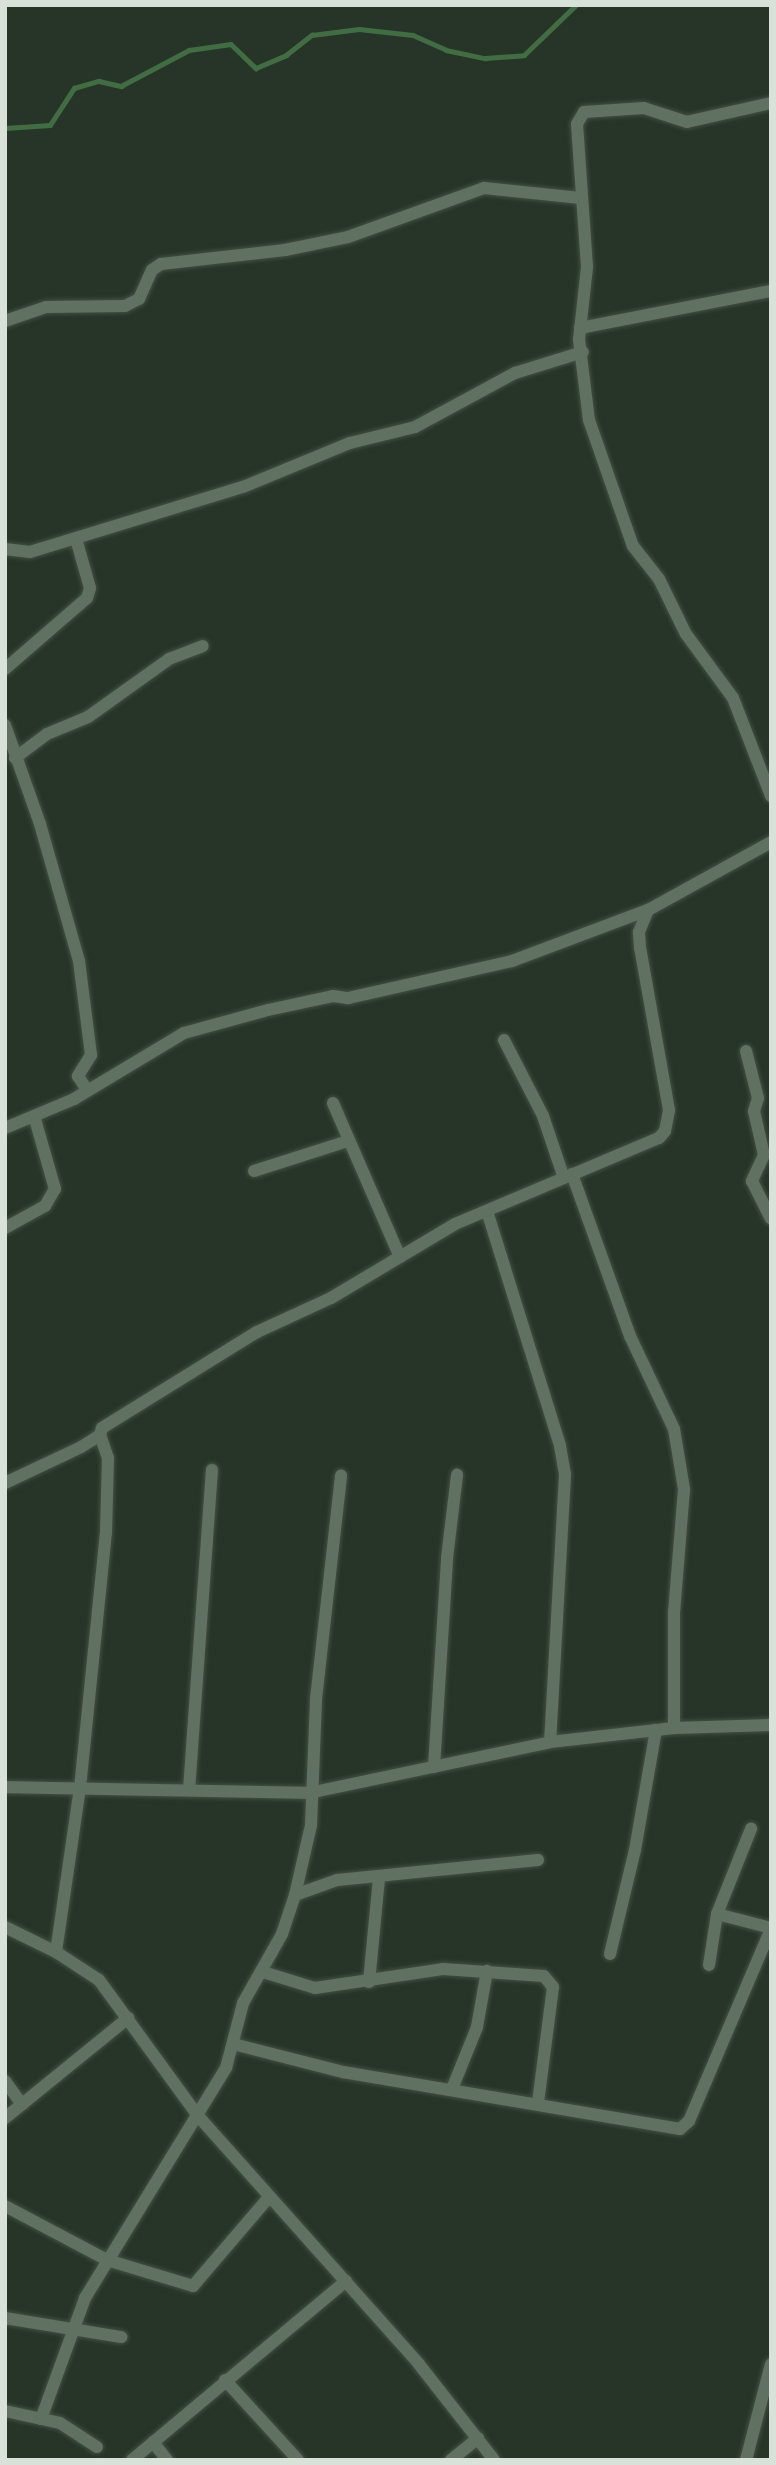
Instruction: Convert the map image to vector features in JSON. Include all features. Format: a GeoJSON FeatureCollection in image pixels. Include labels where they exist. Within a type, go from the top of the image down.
{"type":"FeatureCollection","features":[{"type":"Feature","properties":{"kind":"street"},"geometry":{"type":"LineString","coordinates":[[771,103],[687,122],[644,108],[580,113],[580,198],[587,267],[580,328],[589,420],[633,547],[659,579],[686,635],[733,698],[771,796]]}},
{"type":"Feature","properties":{"kind":"street"},"geometry":{"type":"LineString","coordinates":[[5,321],[46,307],[125,306],[139,299],[152,270],[161,264],[285,250],[348,237],[484,188],[580,198]]}},
{"type":"Feature","properties":{"kind":"street"},"geometry":{"type":"LineString","coordinates":[[580,328],[771,291]]}},
{"type":"Feature","properties":{"kind":"street"},"geometry":{"type":"LineString","coordinates":[[5,549],[30,552],[243,487],[350,443],[415,427],[515,373],[583,352]]}},
{"type":"Feature","properties":{"kind":"street"},"geometry":{"type":"LineString","coordinates":[[5,669],[87,598],[90,588],[76,539]]}},
{"type":"Feature","properties":{"kind":"street"},"geometry":{"type":"LineString","coordinates":[[16,758],[47,734],[88,718],[169,659],[203,646]]}},
{"type":"Feature","properties":{"kind":"street"},"geometry":{"type":"LineString","coordinates":[[5,725],[40,824],[79,961],[91,1055],[78,1076],[87,1090]]}},
{"type":"Feature","properties":{"kind":"street"},"geometry":{"type":"LineString","coordinates":[[5,1128],[87,1090],[184,1033],[268,1010],[333,996],[348,998],[512,961],[624,916],[648,910],[771,842]]}},
{"type":"Feature","properties":{"kind":"street"},"geometry":{"type":"LineString","coordinates":[[57,1952],[80,1788],[106,1533],[108,1458],[100,1435],[102,1428],[257,1332],[331,1298],[400,1257],[487,1211],[650,1145],[665,1131],[669,1110],[639,932],[648,910]]}},
{"type":"Feature","properties":{"kind":"street"},"geometry":{"type":"LineString","coordinates":[[624,916],[639,932]]}},
{"type":"Feature","properties":{"kind":"street"},"geometry":{"type":"LineString","coordinates":[[504,1040],[543,1116],[630,1336],[674,1429],[684,1489],[674,1612],[674,1728]]}},
{"type":"Feature","properties":{"kind":"street"},"geometry":{"type":"LineString","coordinates":[[746,1051],[758,1098],[754,1111],[764,1155],[752,1181],[771,1219]]}},
{"type":"Feature","properties":{"kind":"street"},"geometry":{"type":"LineString","coordinates":[[333,1103],[400,1257]]}},
{"type":"Feature","properties":{"kind":"street"},"geometry":{"type":"LineString","coordinates":[[5,1228],[45,1206],[55,1189],[34,1116]]}},
{"type":"Feature","properties":{"kind":"street"},"geometry":{"type":"LineString","coordinates":[[254,1171],[348,1141]]}},
{"type":"Feature","properties":{"kind":"street"},"geometry":{"type":"LineString","coordinates":[[487,1211],[560,1446],[565,1475],[550,1742]]}},
{"type":"Feature","properties":{"kind":"street"},"geometry":{"type":"LineString","coordinates":[[5,1483],[100,1435]]}},
{"type":"Feature","properties":{"kind":"street"},"geometry":{"type":"LineString","coordinates":[[188,1790],[212,1470]]}},
{"type":"Feature","properties":{"kind":"street"},"geometry":{"type":"LineString","coordinates":[[41,2419],[71,2328],[107,2260],[199,2117],[226,2068],[243,2003],[263,1972],[295,1895],[311,1825],[309,1793],[341,1475]]}},
{"type":"Feature","properties":{"kind":"street"},"geometry":{"type":"LineString","coordinates":[[434,1767],[447,1558],[457,1475]]}},
{"type":"Feature","properties":{"kind":"street"},"geometry":{"type":"LineString","coordinates":[[5,1787],[309,1793],[550,1742],[674,1728],[771,1725]]}},
{"type":"Feature","properties":{"kind":"street"},"geometry":{"type":"LineString","coordinates":[[610,1954],[635,1850],[656,1730]]}},
{"type":"Feature","properties":{"kind":"street"},"geometry":{"type":"LineString","coordinates":[[709,1965],[717,1914],[751,1829]]}},
{"type":"Feature","properties":{"kind":"street"},"geometry":{"type":"LineString","coordinates":[[295,1895],[337,1880],[379,1879],[538,1860]]}},
{"type":"Feature","properties":{"kind":"street"},"geometry":{"type":"LineString","coordinates":[[369,1982],[379,1879]]}},
{"type":"Feature","properties":{"kind":"street"},"geometry":{"type":"LineString","coordinates":[[233,2044],[343,2072],[538,2102],[680,2129],[689,2121],[771,1929],[717,1914]]}},
{"type":"Feature","properties":{"kind":"street"},"geometry":{"type":"LineString","coordinates":[[5,1927],[57,1952],[99,1980],[199,2117],[346,2281],[495,2460]]}},
{"type":"Feature","properties":{"kind":"street"},"geometry":{"type":"LineString","coordinates":[[263,1972],[315,1988],[443,1969],[544,1976],[553,1987],[538,2102]]}},
{"type":"Feature","properties":{"kind":"street"},"geometry":{"type":"LineString","coordinates":[[452,2089],[477,2027],[487,1971]]}},
{"type":"Feature","properties":{"kind":"street"},"geometry":{"type":"LineString","coordinates":[[5,2118],[128,2018]]}},
{"type":"Feature","properties":{"kind":"street"},"geometry":{"type":"LineString","coordinates":[[5,2081],[22,2104]]}},
{"type":"Feature","properties":{"kind":"street"},"geometry":{"type":"LineString","coordinates":[[5,2206],[107,2260],[192,2286],[270,2196]]}},
{"type":"Feature","properties":{"kind":"street"},"geometry":{"type":"LineString","coordinates":[[132,2460],[346,2281]]}},
{"type":"Feature","properties":{"kind":"street"},"geometry":{"type":"LineString","coordinates":[[5,2318],[121,2337]]}},
{"type":"Feature","properties":{"kind":"street"},"geometry":{"type":"LineString","coordinates":[[746,2460],[771,2364]]}},
{"type":"Feature","properties":{"kind":"street"},"geometry":{"type":"LineString","coordinates":[[225,2380],[298,2460]]}},
{"type":"Feature","properties":{"kind":"street"},"geometry":{"type":"LineString","coordinates":[[5,2411],[60,2423],[97,2447]]}},
{"type":"Feature","properties":{"kind":"street"},"geometry":{"type":"LineString","coordinates":[[451,2460],[478,2438]]}},
{"type":"Feature","properties":{"kind":"street"},"geometry":{"type":"LineString","coordinates":[[152,2442],[167,2460]]}},
{"type":"Feature","properties":{"kind":"waterway"},"geometry":{"type":"LineString","coordinates":[[5,128],[50,125],[74,88],[99,81],[121,86],[189,50],[231,44],[256,68],[286,55],[312,35],[359,29],[413,35],[446,50],[485,58],[524,55],[576,5]]}}]}
